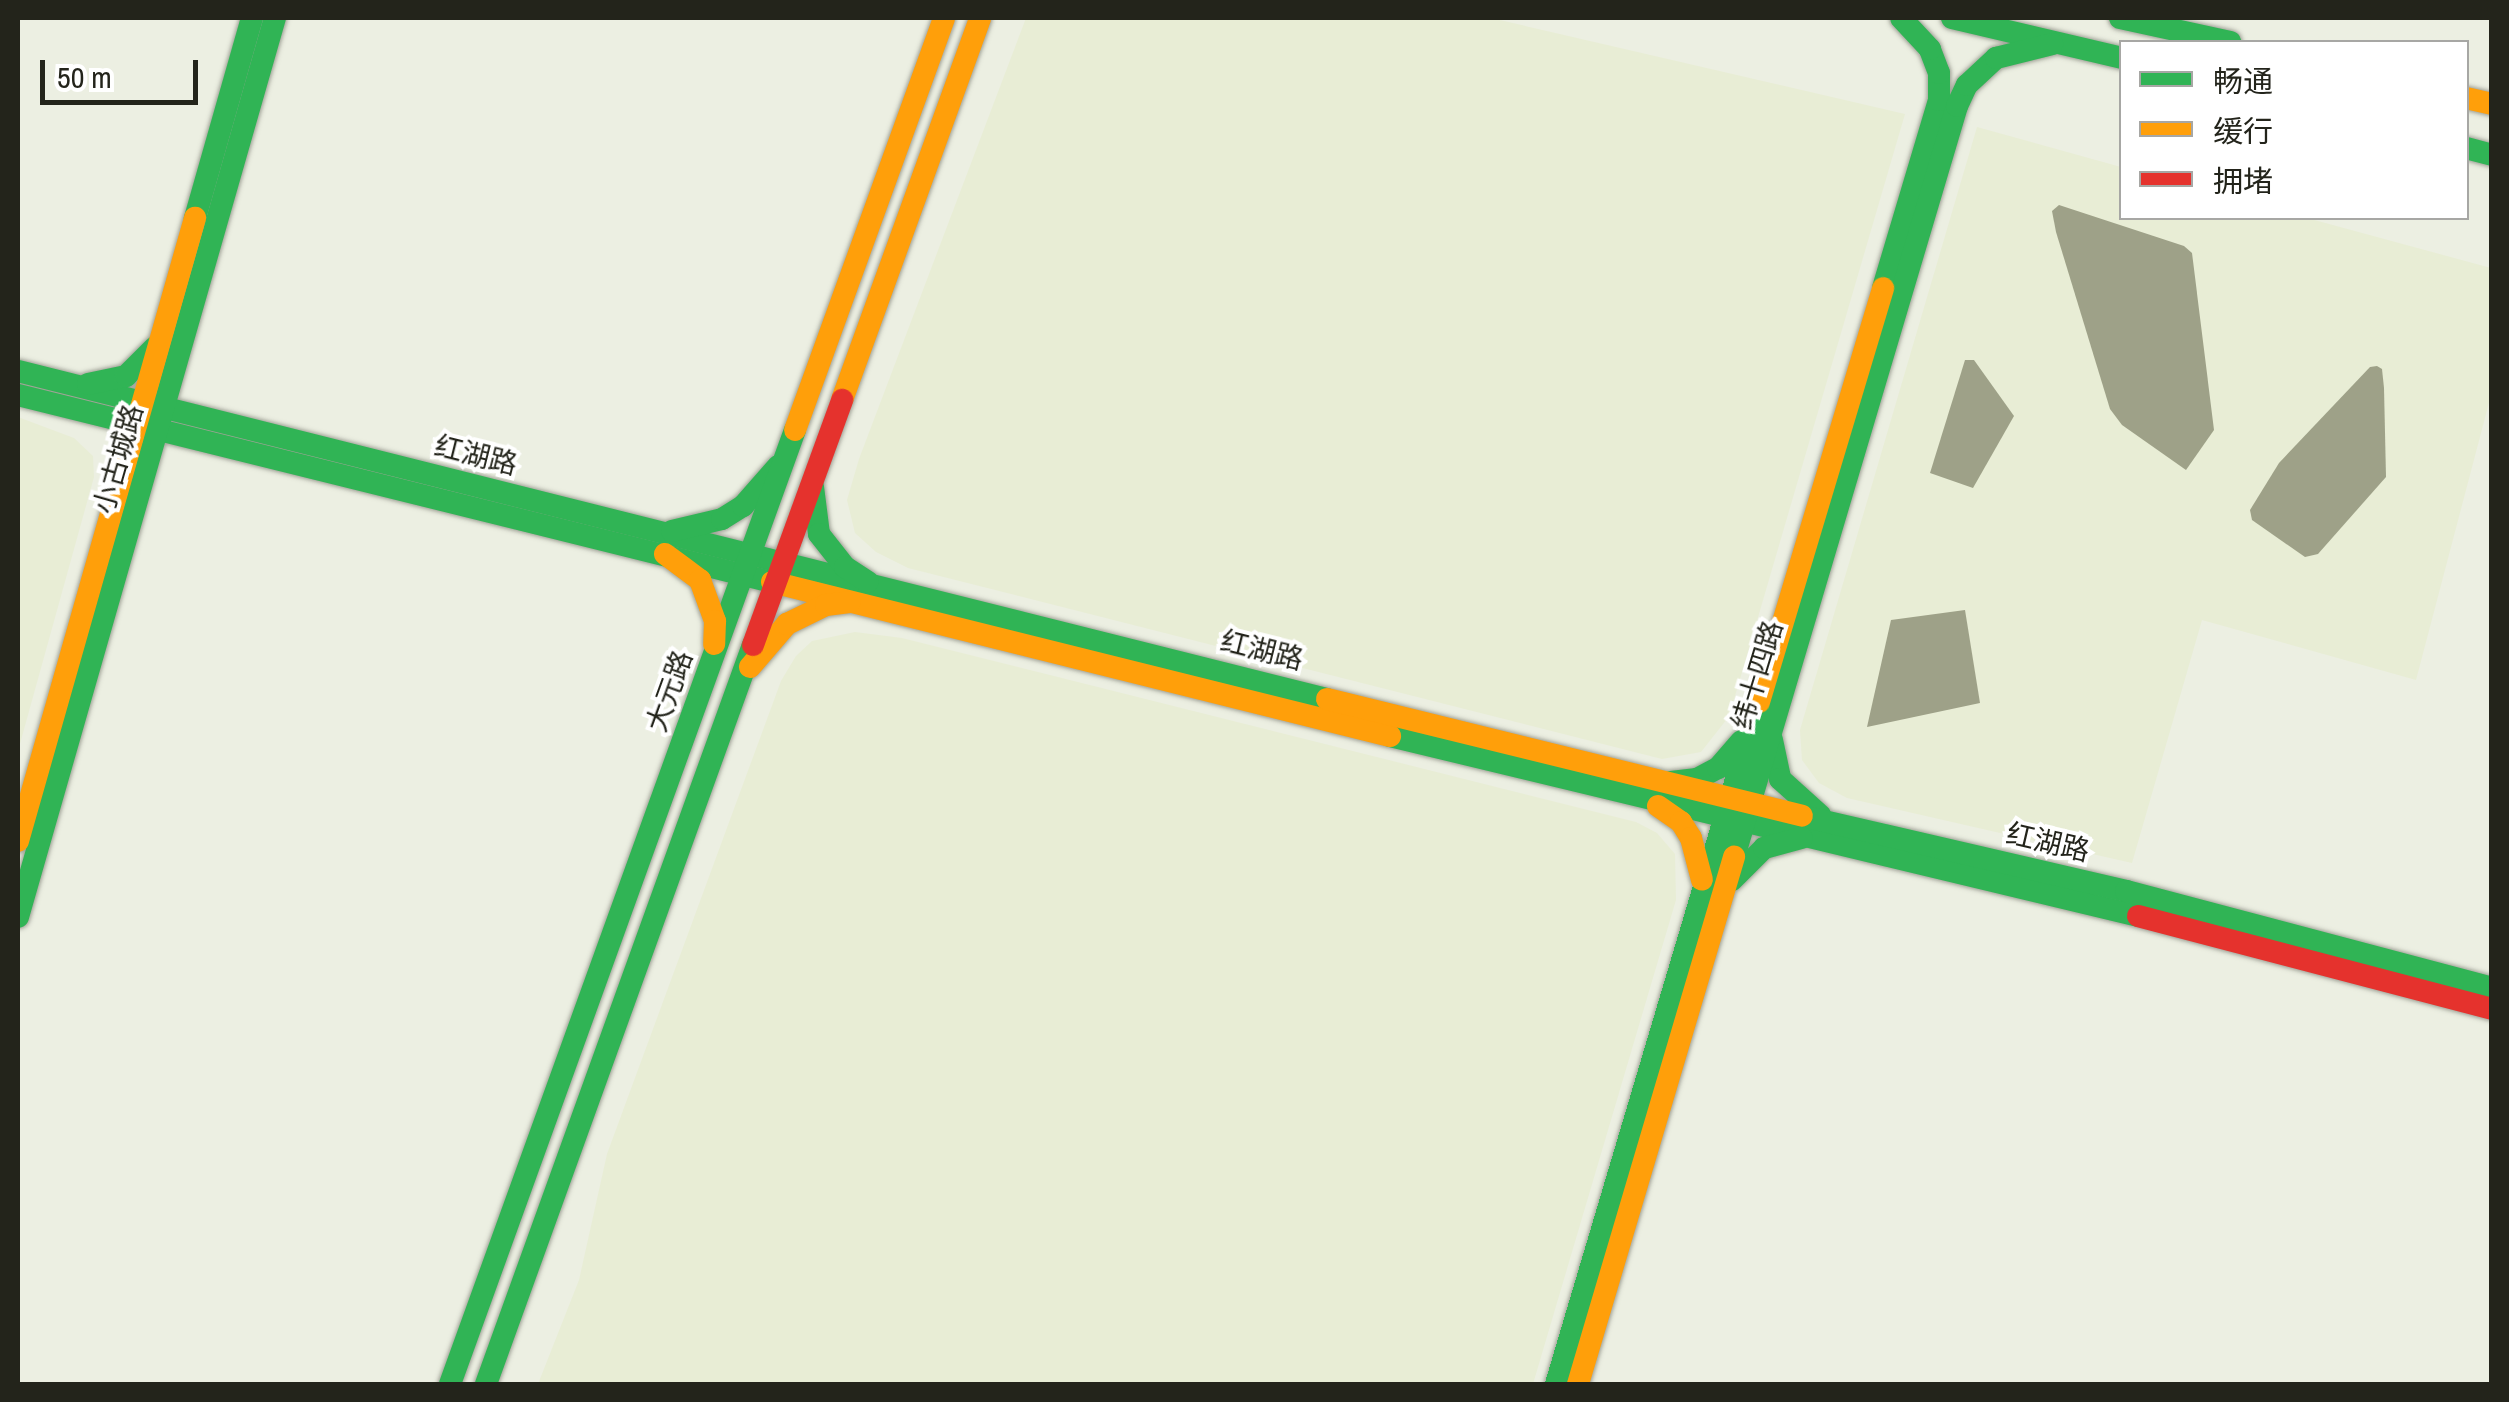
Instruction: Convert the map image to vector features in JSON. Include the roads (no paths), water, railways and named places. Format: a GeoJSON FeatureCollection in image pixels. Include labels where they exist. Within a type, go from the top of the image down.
{"type":"FeatureCollection","features":[{"type":"Feature","properties":{"kind":"main road","name":"小古城路"},"geometry":{"type":"LineString","coordinates":[[18,917],[138,500],[150,416],[252,18]]}},
{"type":"Feature","properties":{"kind":"main road","name":"小古城路"},"geometry":{"type":"LineString","coordinates":[[170,344],[275,18]]}},
{"type":"Feature","properties":{"kind":"main road","name":"大元路"},"geometry":{"type":"LineString","coordinates":[[450,1383],[944,18]]}},
{"type":"Feature","properties":{"kind":"main road"},"geometry":{"type":"LineString","coordinates":[[486,1384],[980,18]]}},
{"type":"Feature","properties":{"kind":"main road","name":"纬十四路"},"geometry":{"type":"LineString","coordinates":[[1578,1384],[1711,898],[1939,100],[1938,73],[1930,49],[1902,18]]}},
{"type":"Feature","properties":{"kind":"main road"},"geometry":{"type":"LineString","coordinates":[[1952,18],[2119,57]]}},
{"type":"Feature","properties":{"kind":"main road"},"geometry":{"type":"LineString","coordinates":[[2120,18],[2221,40]]}},
{"type":"Feature","properties":{"kind":"main road","name":"纬十四路"},"geometry":{"type":"LineString","coordinates":[[1761,728],[1957,106],[1966,86],[1996,58],[2016,49],[2060,43]]}},
{"type":"Feature","properties":{"kind":"main road"},"geometry":{"type":"LineString","coordinates":[[70,384],[108,382],[126,376],[170,344],[196,399],[248,429]]}},
{"type":"Feature","properties":{"kind":"main road","name":"红湖路"},"geometry":{"type":"LineString","coordinates":[[18,371],[70,384],[219,444],[661,542]]}},
{"type":"Feature","properties":{"kind":"main road","name":"红湖路"},"geometry":{"type":"LineString","coordinates":[[18,395],[56,405],[248,429],[661,542],[1649,790],[1737,810],[1843,826],[2126,891],[2492,988]]}},
{"type":"Feature","properties":{"kind":"main road"},"geometry":{"type":"LineString","coordinates":[[56,405],[100,428],[110,439],[120,466],[118,484]]}},
{"type":"Feature","properties":{"kind":"main road","name":"小古城路"},"geometry":{"type":"LineString","coordinates":[[18,841],[118,484],[150,416]]}},
{"type":"Feature","properties":{"kind":"main road"},"geometry":{"type":"LineString","coordinates":[[138,500],[149,474],[171,452],[185,446],[219,444]]}},
{"type":"Feature","properties":{"kind":"main road"},"geometry":{"type":"LineString","coordinates":[[710,665],[715,620],[708,598],[693,572],[661,542],[684,530],[722,519],[759,490],[786,453]]}},
{"type":"Feature","properties":{"kind":"main road"},"geometry":{"type":"LineString","coordinates":[[739,684],[787,624],[866,592],[820,534],[814,516],[814,476]]}},
{"type":"Feature","properties":{"kind":"main road"},"geometry":{"type":"LineString","coordinates":[[1817,838],[1782,841],[1764,848],[1711,898],[1691,838],[1649,790],[1697,779],[1718,768],[1761,728],[1790,794],[1843,826]]}},
{"type":"Feature","properties":{"kind":"main road","name":"红湖路"},"geometry":{"type":"LineString","coordinates":[[1737,810],[1817,838],[2120,910],[2492,1009]]}},
{"type":"Feature","properties":{"kind":"main road","name":"纬十四路"},"geometry":{"type":"LineString","coordinates":[[1556,1384],[1711,898]]}}]}
